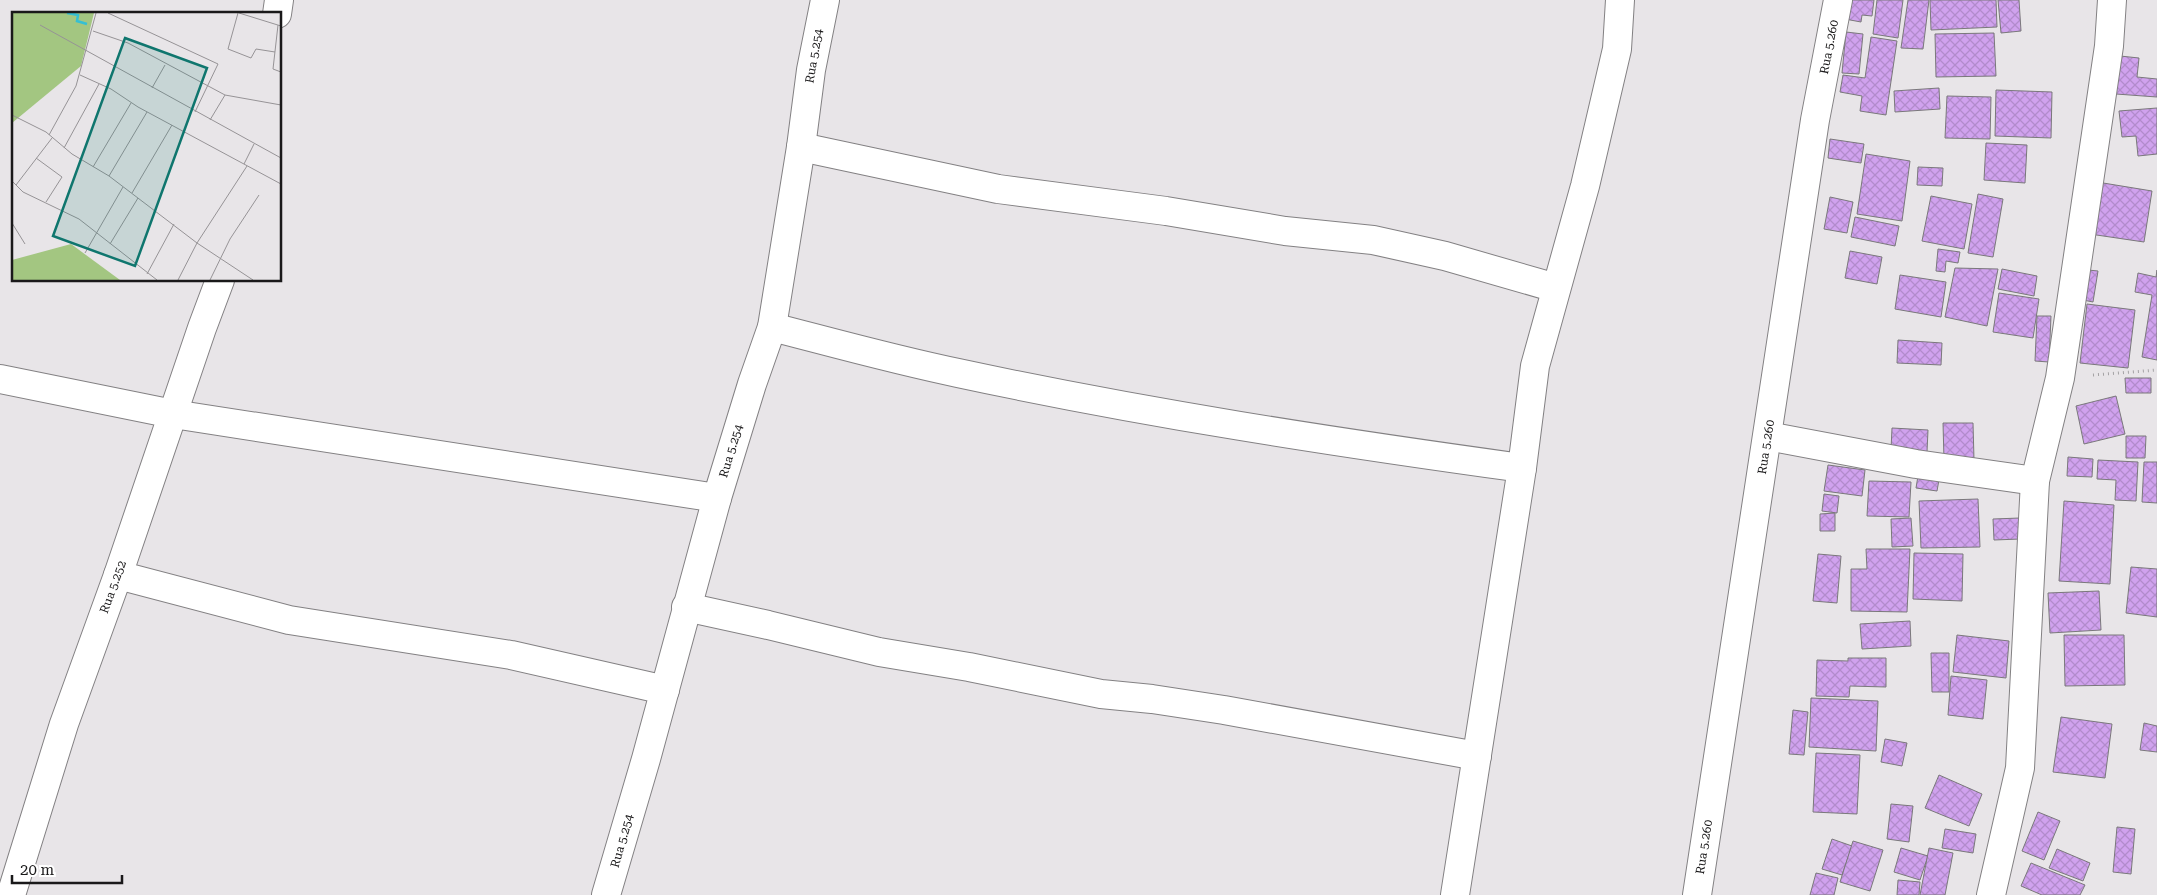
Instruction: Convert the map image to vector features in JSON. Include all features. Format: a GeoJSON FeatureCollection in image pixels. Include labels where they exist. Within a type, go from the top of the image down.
{"type":"FeatureCollection","features":[{"type":"Feature","properties":{"kind":"street","name":"Rua 5.254"},"geometry":{"type":"LineString","coordinates":[[606,895],[665,690],[717,498],[752,384],[772,327],[801,147],[810,70],[825,0]]}},
{"type":"Feature","properties":{"kind":"street"},"geometry":{"type":"LineString","coordinates":[[1454,895],[1522,468],[1535,366],[1585,186],[1617,49],[1620,0]]}},
{"type":"Feature","properties":{"kind":"street","name":"Rua 5.260"},"geometry":{"type":"LineString","coordinates":[[1697,895],[1815,120],[1838,0]]}},
{"type":"Feature","properties":{"kind":"street"},"geometry":{"type":"LineString","coordinates":[[1992,895],[2020,768],[2035,481],[2060,378],[2110,46],[2112,0]]}},
{"type":"Feature","properties":{"kind":"street"},"geometry":{"type":"LineString","coordinates":[[801,147],[998,189],[1166,211],[1285,231],[1373,240],[1445,256],[1556,288]]}},
{"type":"Feature","properties":{"kind":"street","name":"Rua 5.252"},"geometry":{"type":"LineString","coordinates":[[11,895],[64,724],[118,575],[220,281]]}},
{"type":"Feature","properties":{"kind":"street"},"geometry":{"type":"LineString","coordinates":[[772,327],[956,373],[1120,405],[1355,445],[1522,468]]}},
{"type":"Feature","properties":{"kind":"street"},"geometry":{"type":"LineString","coordinates":[[0,379],[173,414],[717,498]]}},
{"type":"Feature","properties":{"kind":"street"},"geometry":{"type":"LineString","coordinates":[[1768,436],[1916,464],[2035,481]]}},
{"type":"Feature","properties":{"kind":"street"},"geometry":{"type":"LineString","coordinates":[[118,575],[289,620],[511,655],[665,690]]}},
{"type":"Feature","properties":{"kind":"street"},"geometry":{"type":"LineString","coordinates":[[686,607],[879,652],[1101,694],[1152,699],[1224,710],[1477,756]]}},
{"type":"Feature","properties":{"kind":"path"},"geometry":{"type":"LineString","coordinates":[[2060,378],[2157,370]]}},
{"type":"Feature","properties":{"kind":"building"},"geometry":{"type":"Polygon","coordinates":[[[1847,0],[1874,0],[1872,16],[1862,15],[1861,22],[1845,19],[1847,0]]]}},
{"type":"Feature","properties":{"kind":"building"},"geometry":{"type":"Polygon","coordinates":[[[1877,0],[1903,0],[1898,38],[1873,34],[1877,0]]]}},
{"type":"Feature","properties":{"kind":"building"},"geometry":{"type":"Polygon","coordinates":[[[1908,0],[1929,0],[1923,49],[1901,48],[1908,0]]]}},
{"type":"Feature","properties":{"kind":"building"},"geometry":{"type":"Polygon","coordinates":[[[1930,0],[1996,0],[1997,27],[1931,30],[1930,0]]]}},
{"type":"Feature","properties":{"kind":"building"},"geometry":{"type":"Polygon","coordinates":[[[1998,0],[2019,0],[2021,31],[2001,33],[1998,0]]]}},
{"type":"Feature","properties":{"kind":"building"},"geometry":{"type":"Polygon","coordinates":[[[1846,32],[1863,34],[1859,74],[1842,73],[1846,32]]]}},
{"type":"Feature","properties":{"kind":"building"},"geometry":{"type":"Polygon","coordinates":[[[1994,33],[1996,76],[1936,77],[1935,34],[1994,33]]]}},
{"type":"Feature","properties":{"kind":"building"},"geometry":{"type":"Polygon","coordinates":[[[1871,37],[1897,41],[1886,115],[1860,111],[1862,96],[1840,92],[1843,75],[1865,78],[1871,37]]]}},
{"type":"Feature","properties":{"kind":"building"},"geometry":{"type":"Polygon","coordinates":[[[2120,56],[2139,58],[2137,77],[2157,79],[2157,97],[2116,94],[2120,56]]]}},
{"type":"Feature","properties":{"kind":"building"},"geometry":{"type":"Polygon","coordinates":[[[1939,88],[1940,109],[1895,112],[1894,91],[1939,88]]]}},
{"type":"Feature","properties":{"kind":"building"},"geometry":{"type":"Polygon","coordinates":[[[1996,90],[2052,92],[2051,138],[1995,136],[1996,90]]]}},
{"type":"Feature","properties":{"kind":"building"},"geometry":{"type":"Polygon","coordinates":[[[1947,96],[1991,97],[1990,139],[1945,138],[1947,96]]]}},
{"type":"Feature","properties":{"kind":"building"},"geometry":{"type":"Polygon","coordinates":[[[2157,108],[2157,154],[2138,156],[2136,136],[2122,137],[2119,111],[2157,108]]]}},
{"type":"Feature","properties":{"kind":"building"},"geometry":{"type":"Polygon","coordinates":[[[1830,139],[1864,144],[1861,163],[1828,158],[1830,139]]]}},
{"type":"Feature","properties":{"kind":"building"},"geometry":{"type":"Polygon","coordinates":[[[1986,143],[2027,145],[2025,183],[1984,180],[1986,143]]]}},
{"type":"Feature","properties":{"kind":"building"},"geometry":{"type":"Polygon","coordinates":[[[1866,154],[1910,161],[1902,221],[1857,214],[1866,154]]]}},
{"type":"Feature","properties":{"kind":"building"},"geometry":{"type":"Polygon","coordinates":[[[1918,167],[1943,168],[1942,186],[1917,185],[1918,167]]]}},
{"type":"Feature","properties":{"kind":"building"},"geometry":{"type":"Polygon","coordinates":[[[2091,181],[2152,191],[2144,242],[2083,233],[2091,181]]]}},
{"type":"Feature","properties":{"kind":"building"},"geometry":{"type":"Polygon","coordinates":[[[1978,194],[2003,199],[1993,257],[1968,253],[1978,194]]]}},
{"type":"Feature","properties":{"kind":"building"},"geometry":{"type":"Polygon","coordinates":[[[1931,196],[1972,204],[1964,249],[1922,241],[1931,196]]]}},
{"type":"Feature","properties":{"kind":"building"},"geometry":{"type":"Polygon","coordinates":[[[1830,197],[1853,202],[1847,233],[1824,229],[1830,197]]]}},
{"type":"Feature","properties":{"kind":"building"},"geometry":{"type":"Polygon","coordinates":[[[1855,217],[1899,226],[1895,246],[1851,237],[1855,217]]]}},
{"type":"Feature","properties":{"kind":"building"},"geometry":{"type":"Polygon","coordinates":[[[1938,249],[1960,252],[1958,263],[1946,261],[1945,272],[1936,271],[1938,249]]]}},
{"type":"Feature","properties":{"kind":"building"},"geometry":{"type":"Polygon","coordinates":[[[1850,251],[1882,257],[1877,284],[1845,278],[1850,251]]]}},
{"type":"Feature","properties":{"kind":"building"},"geometry":{"type":"Polygon","coordinates":[[[1955,268],[1998,269],[1987,326],[1945,317],[1955,268]]]}},
{"type":"Feature","properties":{"kind":"building"},"geometry":{"type":"Polygon","coordinates":[[[2002,269],[2037,276],[2034,296],[1998,289],[2002,269]]]}},
{"type":"Feature","properties":{"kind":"building"},"geometry":{"type":"Polygon","coordinates":[[[2078,269],[2098,271],[2093,302],[2073,298],[2078,269]]]}},
{"type":"Feature","properties":{"kind":"building"},"geometry":{"type":"Polygon","coordinates":[[[2157,270],[2157,360],[2142,357],[2152,295],[2135,292],[2138,273],[2156,277],[2157,270]]]}},
{"type":"Feature","properties":{"kind":"building"},"geometry":{"type":"Polygon","coordinates":[[[1900,275],[1946,282],[1941,317],[1895,309],[1900,275]]]}},
{"type":"Feature","properties":{"kind":"building"},"geometry":{"type":"Polygon","coordinates":[[[1999,293],[2039,299],[2033,338],[1993,332],[1999,293]]]}},
{"type":"Feature","properties":{"kind":"building"},"geometry":{"type":"Polygon","coordinates":[[[2087,304],[2135,310],[2128,368],[2080,363],[2087,304]]]}},
{"type":"Feature","properties":{"kind":"building"},"geometry":{"type":"Polygon","coordinates":[[[2037,316],[2051,316],[2049,362],[2035,361],[2037,316]]]}},
{"type":"Feature","properties":{"kind":"building"},"geometry":{"type":"Polygon","coordinates":[[[1898,340],[1942,343],[1941,365],[1897,363],[1898,340]]]}},
{"type":"Feature","properties":{"kind":"building"},"geometry":{"type":"Polygon","coordinates":[[[2125,378],[2151,378],[2151,393],[2126,393],[2125,378]]]}},
{"type":"Feature","properties":{"kind":"building"},"geometry":{"type":"Polygon","coordinates":[[[2116,396],[2125,434],[2084,444],[2076,406],[2116,396]]]}},
{"type":"Feature","properties":{"kind":"building"},"geometry":{"type":"Polygon","coordinates":[[[1943,423],[1973,423],[1974,460],[1944,460],[1943,423]]]}},
{"type":"Feature","properties":{"kind":"building"},"geometry":{"type":"Polygon","coordinates":[[[1892,428],[1928,430],[1927,452],[1891,450],[1892,428]]]}},
{"type":"Feature","properties":{"kind":"building"},"geometry":{"type":"Polygon","coordinates":[[[2126,436],[2146,436],[2145,458],[2126,458],[2126,436]]]}},
{"type":"Feature","properties":{"kind":"building"},"geometry":{"type":"Polygon","coordinates":[[[2068,457],[2093,459],[2092,477],[2067,476],[2068,457]]]}},
{"type":"Feature","properties":{"kind":"building"},"geometry":{"type":"Polygon","coordinates":[[[2098,460],[2138,462],[2136,501],[2115,500],[2116,480],[2097,479],[2098,460]]]}},
{"type":"Feature","properties":{"kind":"building"},"geometry":{"type":"Polygon","coordinates":[[[2144,462],[2157,462],[2157,503],[2142,502],[2144,462]]]}},
{"type":"Feature","properties":{"kind":"building"},"geometry":{"type":"Polygon","coordinates":[[[1828,465],[1865,470],[1862,496],[1824,491],[1828,465]]]}},
{"type":"Feature","properties":{"kind":"building"},"geometry":{"type":"Polygon","coordinates":[[[1919,470],[1940,474],[1937,491],[1916,488],[1919,470]]]}},
{"type":"Feature","properties":{"kind":"building"},"geometry":{"type":"Polygon","coordinates":[[[1869,481],[1911,482],[1909,517],[1867,516],[1869,481]]]}},
{"type":"Feature","properties":{"kind":"building"},"geometry":{"type":"Polygon","coordinates":[[[1824,494],[1839,496],[1837,513],[1822,511],[1824,494]]]}},
{"type":"Feature","properties":{"kind":"building"},"geometry":{"type":"Polygon","coordinates":[[[1978,499],[1980,547],[1921,548],[1919,501],[1978,499]]]}},
{"type":"Feature","properties":{"kind":"building"},"geometry":{"type":"Polygon","coordinates":[[[2064,501],[2114,505],[2110,584],[2059,581],[2064,501]]]}},
{"type":"Feature","properties":{"kind":"building"},"geometry":{"type":"Polygon","coordinates":[[[1835,513],[1835,531],[1820,531],[1820,514],[1835,513]]]}},
{"type":"Feature","properties":{"kind":"building"},"geometry":{"type":"Polygon","coordinates":[[[1911,518],[1913,546],[1892,547],[1891,519],[1911,518]]]}},
{"type":"Feature","properties":{"kind":"building"},"geometry":{"type":"Polygon","coordinates":[[[2020,518],[2020,539],[1994,540],[1993,519],[2020,518]]]}},
{"type":"Feature","properties":{"kind":"building"},"geometry":{"type":"Polygon","coordinates":[[[1866,549],[1910,549],[1907,612],[1851,611],[1851,569],[1867,569],[1866,549]]]}},
{"type":"Feature","properties":{"kind":"building"},"geometry":{"type":"Polygon","coordinates":[[[1914,553],[1963,554],[1962,601],[1913,599],[1914,553]]]}},
{"type":"Feature","properties":{"kind":"building"},"geometry":{"type":"Polygon","coordinates":[[[1818,554],[1841,556],[1837,603],[1813,601],[1818,554]]]}},
{"type":"Feature","properties":{"kind":"building"},"geometry":{"type":"Polygon","coordinates":[[[2131,567],[2157,569],[2157,617],[2126,613],[2131,567]]]}},
{"type":"Feature","properties":{"kind":"building"},"geometry":{"type":"Polygon","coordinates":[[[2099,591],[2101,630],[2050,633],[2048,593],[2099,591]]]}},
{"type":"Feature","properties":{"kind":"building"},"geometry":{"type":"Polygon","coordinates":[[[1910,621],[1911,646],[1862,649],[1860,624],[1910,621]]]}},
{"type":"Feature","properties":{"kind":"building"},"geometry":{"type":"Polygon","coordinates":[[[1957,635],[2009,641],[2006,678],[1953,672],[1957,635]]]}},
{"type":"Feature","properties":{"kind":"building"},"geometry":{"type":"Polygon","coordinates":[[[2064,635],[2124,635],[2125,685],[2065,686],[2064,635]]]}},
{"type":"Feature","properties":{"kind":"building"},"geometry":{"type":"Polygon","coordinates":[[[1931,653],[1949,653],[1949,692],[1932,692],[1931,653]]]}},
{"type":"Feature","properties":{"kind":"building"},"geometry":{"type":"Polygon","coordinates":[[[1848,658],[1886,658],[1886,687],[1850,686],[1849,697],[1816,696],[1817,660],[1848,661],[1848,658]]]}},
{"type":"Feature","properties":{"kind":"building"},"geometry":{"type":"Polygon","coordinates":[[[1951,676],[1987,680],[1983,719],[1948,715],[1951,676]]]}},
{"type":"Feature","properties":{"kind":"building"},"geometry":{"type":"Polygon","coordinates":[[[1811,698],[1878,701],[1876,751],[1809,747],[1811,698]]]}},
{"type":"Feature","properties":{"kind":"building"},"geometry":{"type":"Polygon","coordinates":[[[1793,710],[1808,712],[1804,755],[1789,754],[1793,710]]]}},
{"type":"Feature","properties":{"kind":"building"},"geometry":{"type":"Polygon","coordinates":[[[2061,717],[2112,724],[2105,778],[2053,772],[2061,717]]]}},
{"type":"Feature","properties":{"kind":"building"},"geometry":{"type":"Polygon","coordinates":[[[2144,723],[2157,726],[2157,752],[2140,750],[2144,723]]]}},
{"type":"Feature","properties":{"kind":"building"},"geometry":{"type":"Polygon","coordinates":[[[1885,739],[1907,743],[1902,766],[1881,762],[1885,739]]]}},
{"type":"Feature","properties":{"kind":"building"},"geometry":{"type":"Polygon","coordinates":[[[1816,753],[1860,755],[1857,814],[1813,812],[1816,753]]]}},
{"type":"Feature","properties":{"kind":"building"},"geometry":{"type":"Polygon","coordinates":[[[1939,775],[1982,794],[1969,826],[1925,808],[1939,775]]]}},
{"type":"Feature","properties":{"kind":"building"},"geometry":{"type":"Polygon","coordinates":[[[1891,804],[1913,806],[1909,842],[1887,839],[1891,804]]]}},
{"type":"Feature","properties":{"kind":"building"},"geometry":{"type":"Polygon","coordinates":[[[2038,812],[2060,821],[2044,860],[2022,851],[2038,812]]]}},
{"type":"Feature","properties":{"kind":"building"},"geometry":{"type":"Polygon","coordinates":[[[2117,827],[2135,829],[2131,874],[2113,872],[2117,827]]]}},
{"type":"Feature","properties":{"kind":"building"},"geometry":{"type":"Polygon","coordinates":[[[1945,829],[1976,834],[1973,853],[1942,848],[1945,829]]]}},
{"type":"Feature","properties":{"kind":"building"},"geometry":{"type":"Polygon","coordinates":[[[1832,839],[1852,846],[1842,875],[1822,869],[1832,839]]]}},
{"type":"Feature","properties":{"kind":"building"},"geometry":{"type":"Polygon","coordinates":[[[1853,841],[1883,850],[1870,891],[1840,882],[1853,841]]]}},
{"type":"Feature","properties":{"kind":"building"},"geometry":{"type":"Polygon","coordinates":[[[1901,848],[1928,856],[1920,880],[1894,872],[1901,848]]]}},
{"type":"Feature","properties":{"kind":"building"},"geometry":{"type":"Polygon","coordinates":[[[1929,848],[1953,853],[1945,895],[1920,895],[1929,848]]]}},
{"type":"Feature","properties":{"kind":"building"},"geometry":{"type":"Polygon","coordinates":[[[2057,849],[2090,863],[2083,881],[2049,868],[2057,849]]]}},
{"type":"Feature","properties":{"kind":"building"},"geometry":{"type":"Polygon","coordinates":[[[2031,863],[2085,885],[2080,895],[2042,895],[2021,886],[2031,863]]]}},
{"type":"Feature","properties":{"kind":"building"},"geometry":{"type":"Polygon","coordinates":[[[1816,873],[1838,878],[1834,895],[1810,895],[1816,873]]]}},
{"type":"Feature","properties":{"kind":"building"},"geometry":{"type":"Polygon","coordinates":[[[1898,880],[1920,882],[1919,895],[1897,895],[1898,880]]]}}]}
